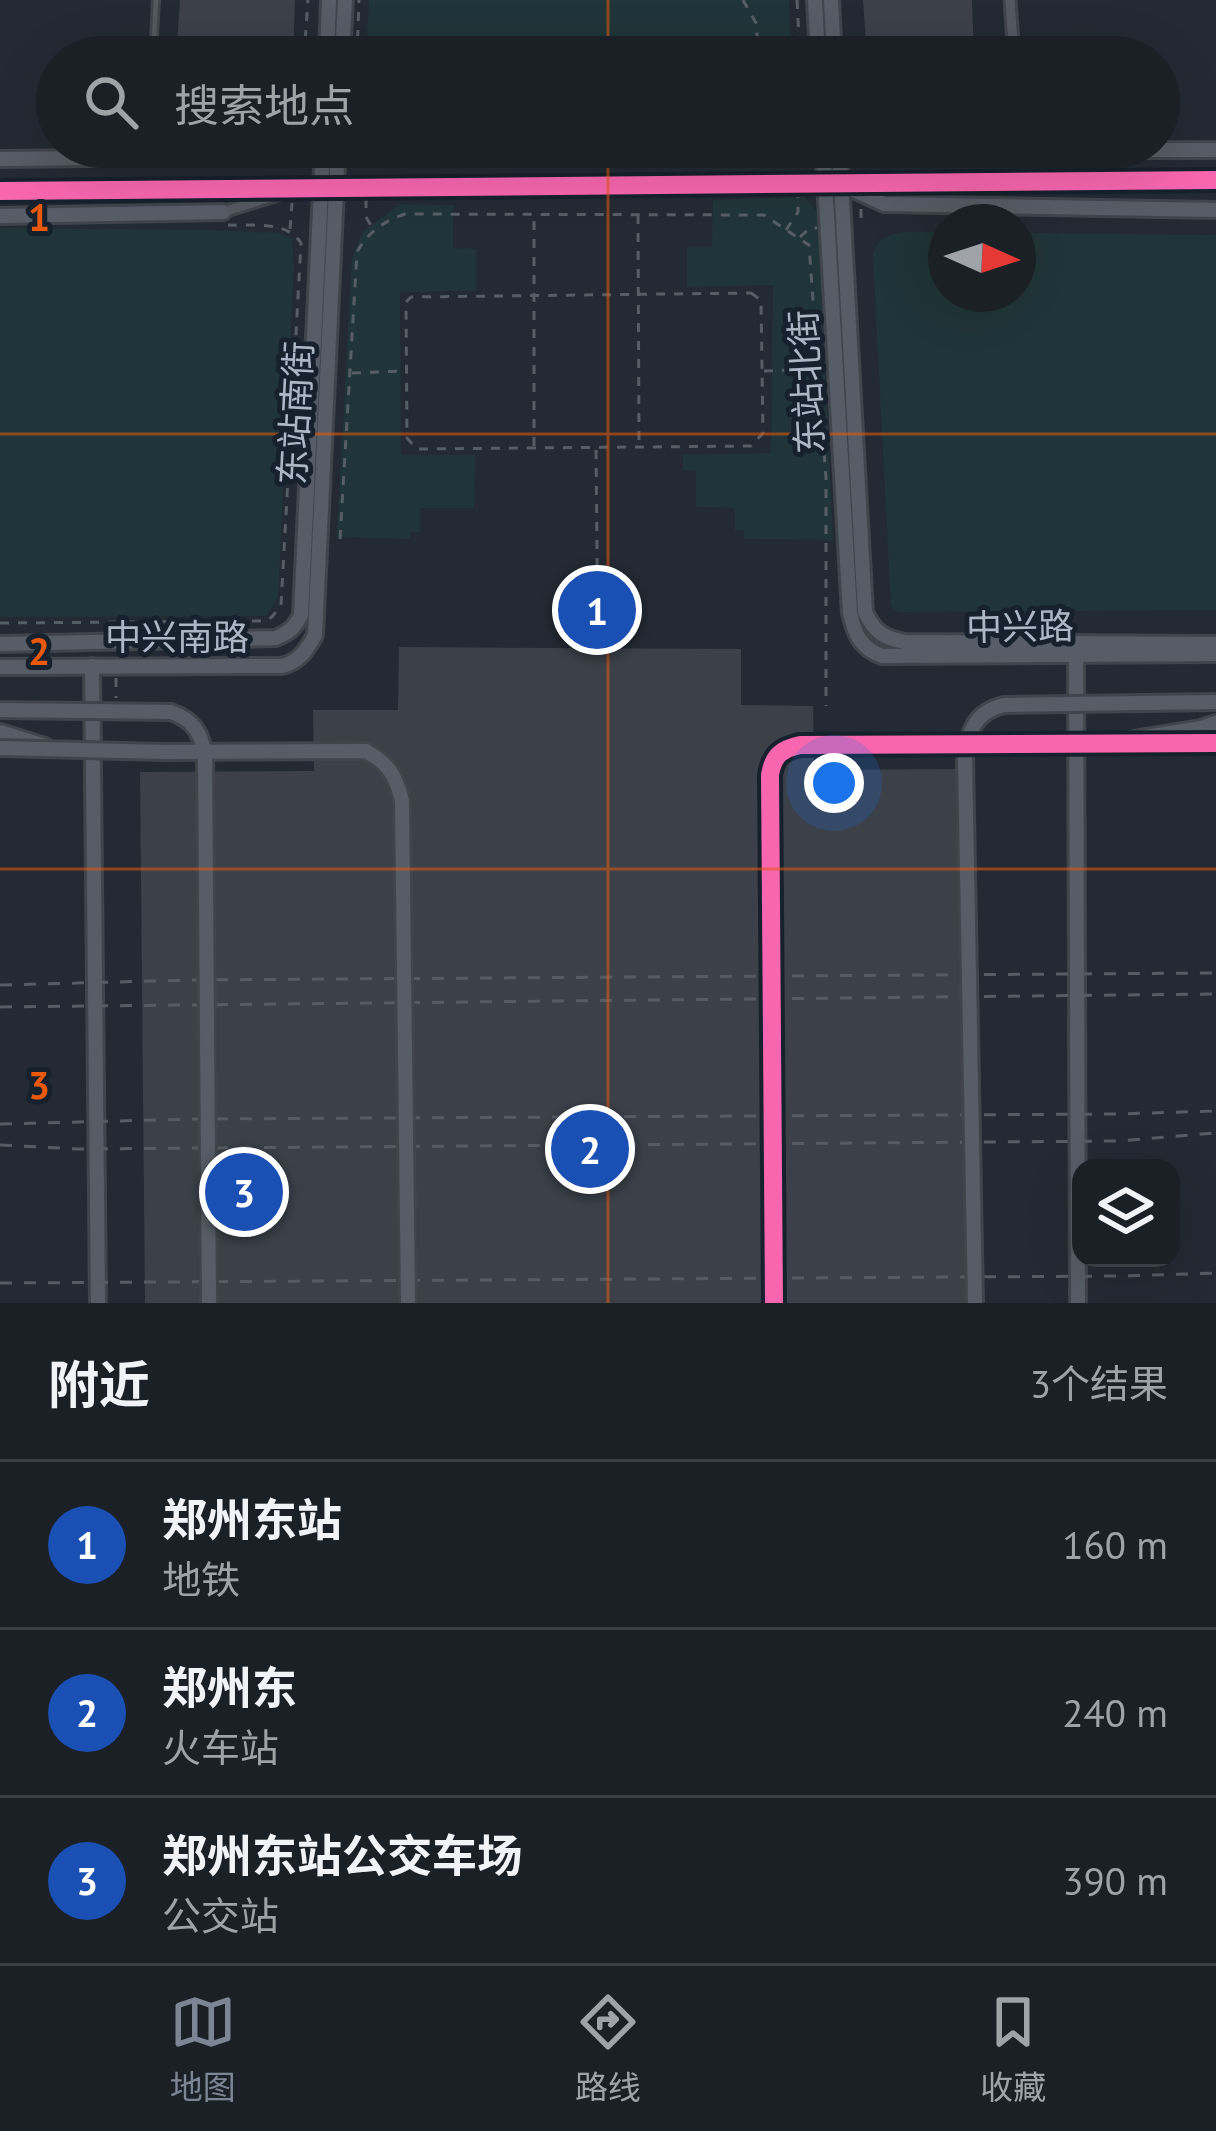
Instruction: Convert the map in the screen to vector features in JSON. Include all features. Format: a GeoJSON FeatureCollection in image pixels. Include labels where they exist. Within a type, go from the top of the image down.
{"type":"FeatureCollection","features":[{"type":"Feature","properties":{"kind":"street"},"geometry":{"type":"LineString","coordinates":[[328,36],[329,0]]}},
{"type":"Feature","properties":{"kind":"street"},"geometry":{"type":"LineString","coordinates":[[343,36],[345,0]]}},
{"type":"Feature","properties":{"kind":"street"},"geometry":{"type":"LineString","coordinates":[[815,0],[817,36]]}},
{"type":"Feature","properties":{"kind":"street"},"geometry":{"type":"LineString","coordinates":[[831,0],[833,36]]}},
{"type":"Feature","properties":{"kind":"street"},"geometry":{"type":"LineString","coordinates":[[1010,0],[1013,36]]}},
{"type":"Feature","properties":{"kind":"street"},"geometry":{"type":"LineString","coordinates":[[1180,150],[1216,150]]}},
{"type":"Feature","properties":{"kind":"street"},"geometry":{"type":"LineString","coordinates":[[0,159],[36,158]]}},
{"type":"Feature","properties":{"kind":"street","name":"东站南街"},"geometry":{"type":"LineString","coordinates":[[276,638],[290,632],[301,615],[329,168]]}},
{"type":"Feature","properties":{"kind":"street","name":"东站北街"},"geometry":{"type":"LineString","coordinates":[[832,168],[857,612]]}},
{"type":"Feature","properties":{"kind":"street"},"geometry":{"type":"LineString","coordinates":[[0,190],[1216,180]]}},
{"type":"Feature","properties":{"kind":"street"},"geometry":{"type":"LineString","coordinates":[[833,184],[884,204],[1216,210]]}},
{"type":"Feature","properties":{"kind":"street","name":"东站南街"},"geometry":{"type":"LineString","coordinates":[[282,666],[301,657],[315,635],[328,187]]}},
{"type":"Feature","properties":{"kind":"street"},"geometry":{"type":"LineString","coordinates":[[0,216],[225,219],[303,188]]}},
{"type":"Feature","properties":{"kind":"street","name":"中兴路"},"geometry":{"type":"LineString","coordinates":[[857,612],[878,633],[905,642],[1216,644]]}},
{"type":"Feature","properties":{"kind":"street","name":"中兴路"},"geometry":{"type":"LineString","coordinates":[[857,612],[861,644],[882,656],[1216,654]]}},
{"type":"Feature","properties":{"kind":"street","name":"中兴南路"},"geometry":{"type":"LineString","coordinates":[[0,644],[276,638]]}},
{"type":"Feature","properties":{"kind":"street"},"geometry":{"type":"LineString","coordinates":[[1076,655],[1078,1303]]}},
{"type":"Feature","properties":{"kind":"street"},"geometry":{"type":"LineString","coordinates":[[92,666],[98,1303]]}},
{"type":"Feature","properties":{"kind":"street","name":"中兴南路"},"geometry":{"type":"LineString","coordinates":[[0,667],[282,666]]}},
{"type":"Feature","properties":{"kind":"street"},"geometry":{"type":"LineString","coordinates":[[975,1303],[965,760],[969,732],[981,715],[1004,705],[1216,702]]}},
{"type":"Feature","properties":{"kind":"street"},"geometry":{"type":"LineString","coordinates":[[0,710],[171,712],[188,719],[201,737],[205,757],[209,1303]]}},
{"type":"Feature","properties":{"kind":"street"},"geometry":{"type":"LineString","coordinates":[[1108,744],[1216,723]]}},
{"type":"Feature","properties":{"kind":"street"},"geometry":{"type":"LineString","coordinates":[[0,732],[56,749]]}},
{"type":"Feature","properties":{"kind":"street"},"geometry":{"type":"LineString","coordinates":[[774,1303],[772,760],[785,748],[800,745],[1216,743]]}},
{"type":"Feature","properties":{"kind":"street"},"geometry":{"type":"LineString","coordinates":[[0,748],[366,751],[387,763],[402,801],[408,1303]]}},
{"type":"Feature","properties":{"kind":"lane"},"geometry":{"type":"LineString","coordinates":[[154,36],[156,0]]}},
{"type":"Feature","properties":{"kind":"path"},"geometry":{"type":"LineString","coordinates":[[305,36],[308,0]]}},
{"type":"Feature","properties":{"kind":"path"},"geometry":{"type":"LineString","coordinates":[[358,36],[359,0]]}},
{"type":"Feature","properties":{"kind":"path"},"geometry":{"type":"LineString","coordinates":[[743,0],[756,23],[757,36]]}},
{"type":"Feature","properties":{"kind":"path"},"geometry":{"type":"LineString","coordinates":[[797,0],[799,36]]}},
{"type":"Feature","properties":{"kind":"path"},"geometry":{"type":"LineString","coordinates":[[534,213],[534,449]]}},
{"type":"Feature","properties":{"kind":"path"},"geometry":{"type":"LineString","coordinates":[[340,539],[357,252],[374,230],[405,214],[764,215],[809,245],[826,478],[826,706]]}},
{"type":"Feature","properties":{"kind":"path"},"geometry":{"type":"LineString","coordinates":[[638,214],[639,448]]}},
{"type":"Feature","properties":{"kind":"path"},"geometry":{"type":"LineString","coordinates":[[0,622],[264,621],[281,605],[301,242],[280,227],[225,219]]}},
{"type":"Feature","properties":{"kind":"path"},"geometry":{"type":"LineString","coordinates":[[751,293],[761,300],[763,433],[752,446],[417,449],[407,438],[406,302],[411,297],[638,295],[751,293]]}},
{"type":"Feature","properties":{"kind":"path"},"geometry":{"type":"LineString","coordinates":[[762,371],[818,368]]}},
{"type":"Feature","properties":{"kind":"path"},"geometry":{"type":"LineString","coordinates":[[350,374],[405,371]]}},
{"type":"Feature","properties":{"kind":"path"},"geometry":{"type":"LineString","coordinates":[[596,448],[598,648]]}},
{"type":"Feature","properties":{"kind":"green space"},"geometry":{"type":"Polygon","coordinates":[[[369,0],[789,0],[790,36],[367,36],[369,0]]]}},
{"type":"Feature","properties":{"kind":"green space"},"geometry":{"type":"Polygon","coordinates":[[[804,197],[818,213],[833,540],[744,539],[743,530],[735,530],[735,508],[696,507],[696,471],[683,470],[683,455],[771,453],[773,285],[687,287],[687,247],[712,247],[713,200],[804,197]]]}},
{"type":"Feature","properties":{"kind":"green space"},"geometry":{"type":"Polygon","coordinates":[[[399,204],[453,205],[453,248],[476,249],[476,291],[400,292],[401,455],[475,455],[474,508],[420,508],[420,532],[411,532],[410,539],[337,537],[352,258],[362,233],[399,204]]]}},
{"type":"Feature","properties":{"kind":"green space"},"geometry":{"type":"Polygon","coordinates":[[[0,228],[209,230],[292,238],[278,598],[266,616],[0,617],[0,228]]]}},
{"type":"Feature","properties":{"kind":"green space"},"geometry":{"type":"Polygon","coordinates":[[[928,232],[928,312],[1036,312],[1036,233],[1216,235],[1216,610],[898,612],[891,606],[873,257],[876,246],[891,235],[928,232]]]}},
{"type":"Feature","properties":{"kind":"building"},"geometry":{"type":"Polygon","coordinates":[[[180,0],[295,0],[294,36],[177,36],[180,0]]]}},
{"type":"Feature","properties":{"kind":"building"},"geometry":{"type":"Polygon","coordinates":[[[863,0],[972,0],[973,36],[866,36],[863,0]]]}},
{"type":"Feature","properties":{"kind":"building"},"geometry":{"type":"Polygon","coordinates":[[[399,647],[741,649],[741,705],[813,706],[814,770],[962,769],[967,1303],[145,1303],[140,772],[314,771],[313,710],[398,710],[399,647]]]}},
{"type":"Feature","properties":{"kind":"railway"},"geometry":{"type":"LineString","coordinates":[[0,985],[1216,973]]}},
{"type":"Feature","properties":{"kind":"railway"},"geometry":{"type":"LineString","coordinates":[[0,1007],[1216,994]]}},
{"type":"Feature","properties":{"kind":"railway"},"geometry":{"type":"LineString","coordinates":[[0,1124],[1216,1111]]}},
{"type":"Feature","properties":{"kind":"railway"},"geometry":{"type":"LineString","coordinates":[[0,1145],[78,1149],[1118,1141],[1216,1133]]}},
{"type":"Feature","properties":{"kind":"railway"},"geometry":{"type":"LineString","coordinates":[[0,1283],[1216,1273]]}},
{"type":"Feature","properties":{"kind":"cycle path"},"geometry":{"type":"LineString","coordinates":[[0,191],[1216,180]]}},
{"type":"Feature","properties":{"kind":"cycle path"},"geometry":{"type":"LineString","coordinates":[[774,1303],[770,775],[776,758],[800,745],[1216,743]]}},
{"type":"Feature","properties":{"kind":"place","name":"郑州东站"},"geometry":{"type":"Point","coordinates":[597,610]}},
{"type":"Feature","properties":{"kind":"place","name":"郑州东"},"geometry":{"type":"Point","coordinates":[590,1149]}},
{"type":"Feature","properties":{"kind":"place","name":"郑州东站公交车场"},"geometry":{"type":"Point","coordinates":[244,1192]}}]}
